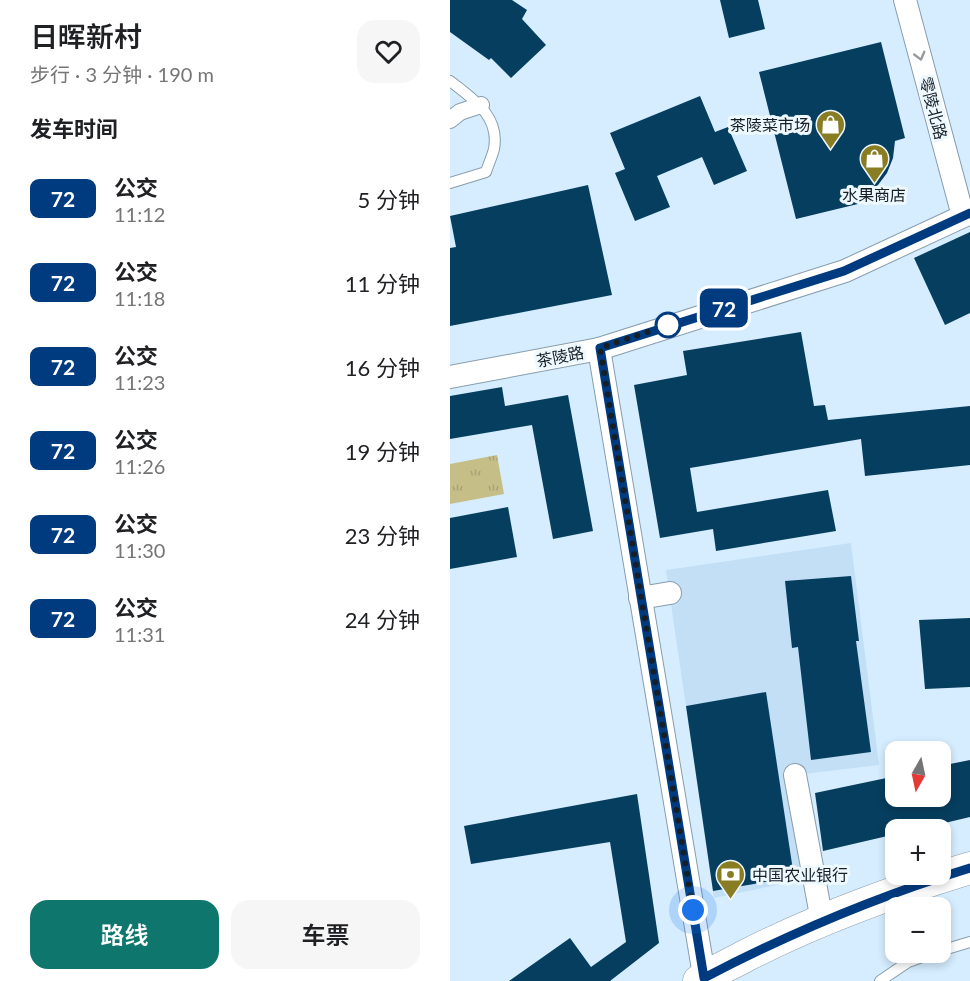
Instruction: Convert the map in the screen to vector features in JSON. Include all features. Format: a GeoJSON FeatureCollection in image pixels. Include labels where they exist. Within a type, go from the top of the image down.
{"type":"FeatureCollection","features":[{"type":"Feature","properties":{"kind":"main road"},"geometry":{"type":"LineString","coordinates":[[702,980],[768,945],[822,921],[922,882],[970,868]]}},
{"type":"Feature","properties":{"kind":"street","name":"零陵北路"},"geometry":{"type":"LineString","coordinates":[[904,0],[966,214]]}},
{"type":"Feature","properties":{"kind":"street"},"geometry":{"type":"LineString","coordinates":[[450,120],[460,112],[481,105]]}},
{"type":"Feature","properties":{"kind":"street","name":"茶陵路"},"geometry":{"type":"LineString","coordinates":[[450,377],[600,348],[844,271],[966,214]]}},
{"type":"Feature","properties":{"kind":"street"},"geometry":{"type":"LineString","coordinates":[[600,348],[702,980]]}},
{"type":"Feature","properties":{"kind":"street"},"geometry":{"type":"LineString","coordinates":[[640,598],[670,593]]}},
{"type":"Feature","properties":{"kind":"street"},"geometry":{"type":"LineString","coordinates":[[795,776],[822,921]]}},
{"type":"Feature","properties":{"kind":"lane"},"geometry":{"type":"LineString","coordinates":[[450,81],[481,105],[494,128],[494,148],[486,172],[450,183]]}},
{"type":"Feature","properties":{"kind":"lane"},"geometry":{"type":"LineString","coordinates":[[951,948],[970,942]]}},
{"type":"Feature","properties":{"kind":"lane"},"geometry":{"type":"LineString","coordinates":[[880,981],[906,963]]}},
{"type":"Feature","properties":{"kind":"shaded area"},"geometry":{"type":"Polygon","coordinates":[[[851,543],[879,765],[795,775],[806,879],[714,898],[666,570],[851,543]]]}},
{"type":"Feature","properties":{"kind":"green space"},"geometry":{"type":"Polygon","coordinates":[[[497,455],[504,494],[450,504],[450,464],[497,455]]]}},
{"type":"Feature","properties":{"kind":"building"},"geometry":{"type":"Polygon","coordinates":[[[450,0],[512,0],[527,10],[522,19],[546,45],[511,78],[491,58],[489,60],[450,32],[450,0]]]}},
{"type":"Feature","properties":{"kind":"building"},"geometry":{"type":"Polygon","coordinates":[[[720,0],[758,0],[765,29],[729,38],[720,0]]]}},
{"type":"Feature","properties":{"kind":"building"},"geometry":{"type":"Polygon","coordinates":[[[881,42],[905,138],[895,141],[893,158],[887,173],[878,185],[864,193],[866,202],[796,219],[759,72],[881,42]]]}},
{"type":"Feature","properties":{"kind":"building"},"geometry":{"type":"Polygon","coordinates":[[[700,96],[715,132],[728,127],[747,171],[714,185],[702,157],[657,176],[670,207],[635,221],[615,173],[625,169],[610,133],[700,96]]]}},
{"type":"Feature","properties":{"kind":"building"},"geometry":{"type":"Polygon","coordinates":[[[588,185],[612,295],[450,326],[450,248],[456,247],[450,216],[588,185]]]}},
{"type":"Feature","properties":{"kind":"building"},"geometry":{"type":"Polygon","coordinates":[[[970,232],[970,313],[945,325],[914,258],[970,232]]]}},
{"type":"Feature","properties":{"kind":"building"},"geometry":{"type":"Polygon","coordinates":[[[801,332],[814,406],[825,405],[828,420],[970,406],[970,465],[865,476],[861,439],[690,468],[697,512],[828,490],[836,531],[716,551],[713,529],[660,538],[634,385],[687,375],[683,351],[801,332]]]}},
{"type":"Feature","properties":{"kind":"building"},"geometry":{"type":"Polygon","coordinates":[[[502,387],[505,406],[568,395],[593,531],[553,539],[532,425],[450,439],[450,396],[502,387]]]}},
{"type":"Feature","properties":{"kind":"building"},"geometry":{"type":"Polygon","coordinates":[[[508,507],[517,557],[450,569],[450,518],[508,507]]]}},
{"type":"Feature","properties":{"kind":"building"},"geometry":{"type":"Polygon","coordinates":[[[851,576],[859,641],[856,641],[871,752],[811,760],[798,647],[792,648],[785,581],[851,576]]]}},
{"type":"Feature","properties":{"kind":"building"},"geometry":{"type":"Polygon","coordinates":[[[970,618],[970,687],[925,689],[919,620],[970,618]]]}},
{"type":"Feature","properties":{"kind":"building"},"geometry":{"type":"Polygon","coordinates":[[[766,692],[794,877],[713,891],[686,706],[766,692]]]}},
{"type":"Feature","properties":{"kind":"building"},"geometry":{"type":"Polygon","coordinates":[[[970,760],[970,817],[951,821],[951,819],[885,819],[885,837],[823,851],[815,793],[885,778],[885,807],[951,807],[951,764],[970,760]]]}},
{"type":"Feature","properties":{"kind":"building"},"geometry":{"type":"Polygon","coordinates":[[[637,794],[659,943],[610,981],[509,981],[570,938],[591,967],[626,942],[610,842],[471,864],[464,826],[637,794]]]}},
{"type":"Feature","properties":{"kind":"bus line","name":"72"},"geometry":{"type":"LineString","coordinates":[[970,213],[844,271],[600,348],[704,978],[768,945],[822,921],[922,882],[970,868]]}},
{"type":"Feature","properties":{"kind":"place","name":"茶陵菜市场"},"geometry":{"type":"Point","coordinates":[831,150]}},
{"type":"Feature","properties":{"kind":"place","name":"水果商店"},"geometry":{"type":"Point","coordinates":[874,184]}},
{"type":"Feature","properties":{"kind":"place","name":"中国农业银行"},"geometry":{"type":"Point","coordinates":[731,900]}},
{"type":"Feature","properties":{"kind":"route"},"geometry":{"type":"LineString","coordinates":[[668,325],[600,348],[693,910]]}}]}
